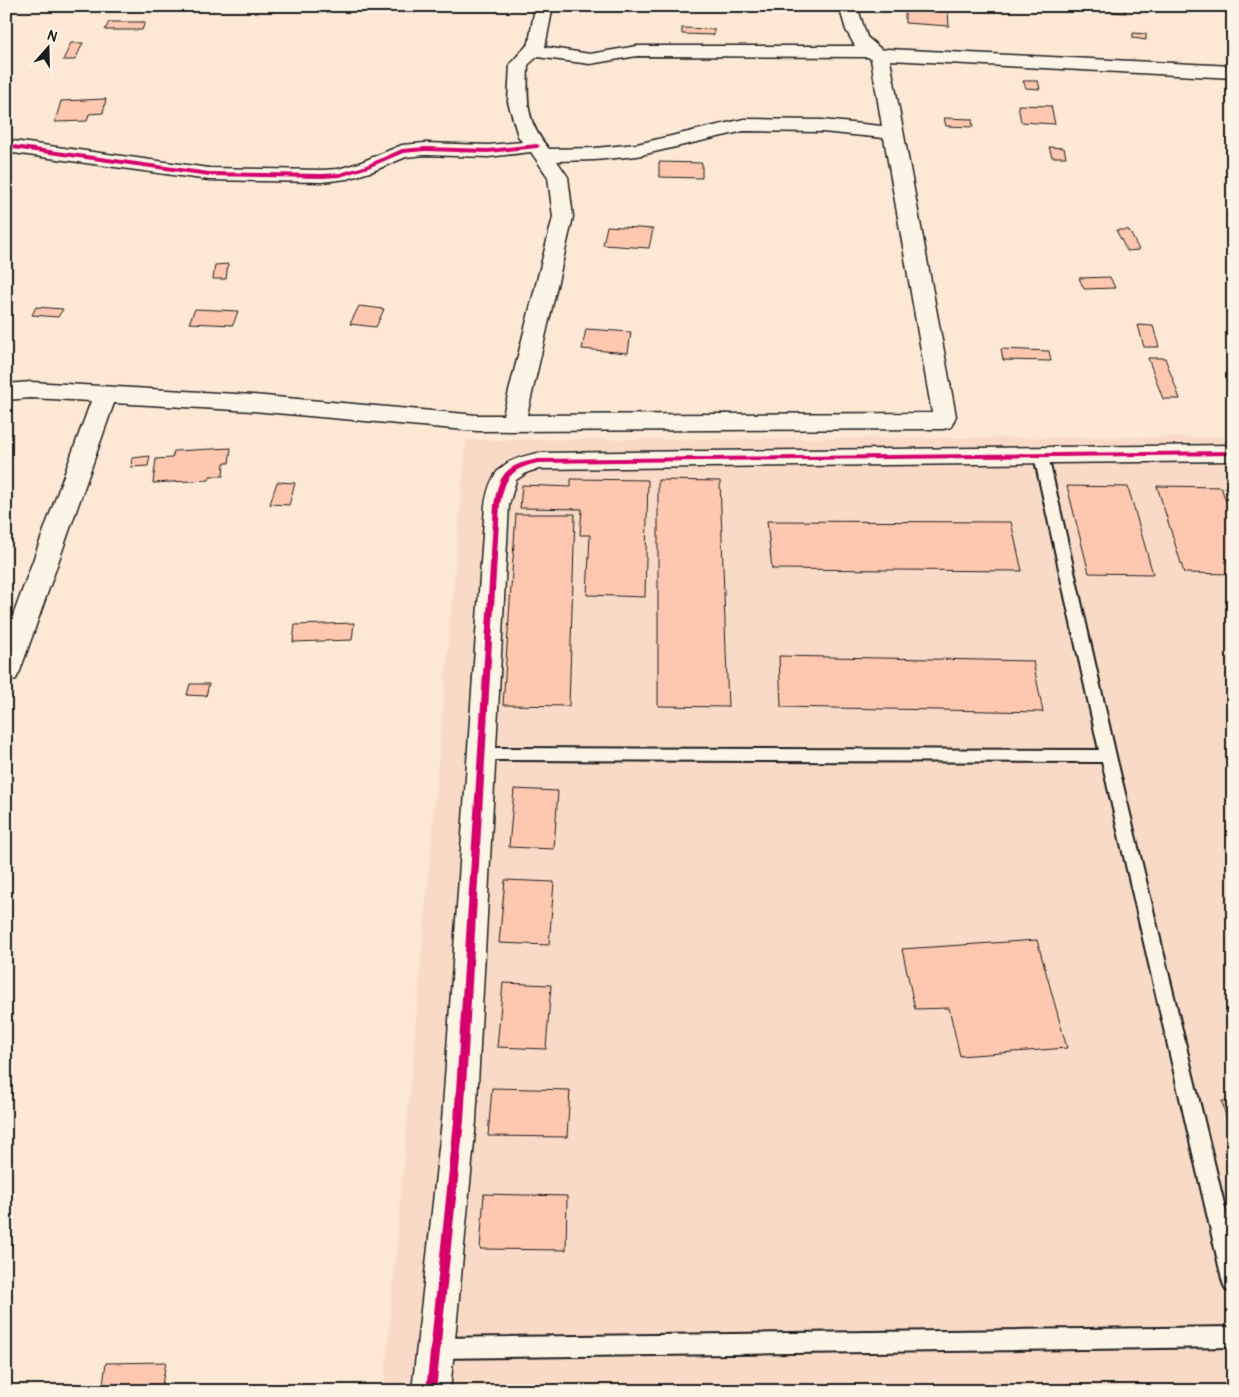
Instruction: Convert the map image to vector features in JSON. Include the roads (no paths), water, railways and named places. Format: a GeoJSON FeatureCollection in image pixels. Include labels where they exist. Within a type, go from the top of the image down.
{"type":"FeatureCollection","features":[{"type":"Feature","properties":{"kind":"street"},"geometry":{"type":"LineString","coordinates":[[513,423],[563,217],[558,177],[528,136],[517,102],[520,64],[524,57],[534,51],[538,43],[544,6]]}},
{"type":"Feature","properties":{"kind":"street"},"geometry":{"type":"LineString","coordinates":[[6,392],[31,390],[253,403],[477,423],[943,421],[944,416],[880,62],[856,34],[848,6]]}},
{"type":"Feature","properties":{"kind":"street"},"geometry":{"type":"LineString","coordinates":[[534,51],[590,59],[637,51],[888,54],[1233,72]]}},
{"type":"Feature","properties":{"kind":"street"},"geometry":{"type":"LineString","coordinates":[[1187,69],[1213,65],[1233,59]]}},
{"type":"Feature","properties":{"kind":"street"},"geometry":{"type":"LineString","coordinates":[[6,146],[209,174],[322,176],[340,175],[358,170],[402,151],[425,149],[594,154],[637,150],[744,125],[812,126],[893,133]]}},
{"type":"Feature","properties":{"kind":"street"},"geometry":{"type":"LineString","coordinates":[[6,671],[47,563],[106,394]]}},
{"type":"Feature","properties":{"kind":"street"},"geometry":{"type":"LineString","coordinates":[[431,1391],[459,1121],[497,505],[500,486],[504,476],[513,468],[538,461],[1233,453]]}},
{"type":"Feature","properties":{"kind":"lane"},"geometry":{"type":"LineString","coordinates":[[1041,456],[1108,756],[1233,1283]]}},
{"type":"Feature","properties":{"kind":"lane"},"geometry":{"type":"LineString","coordinates":[[482,754],[1108,756]]}},
{"type":"Feature","properties":{"kind":"lane"},"geometry":{"type":"LineString","coordinates":[[435,1348],[1233,1337]]}}]}
